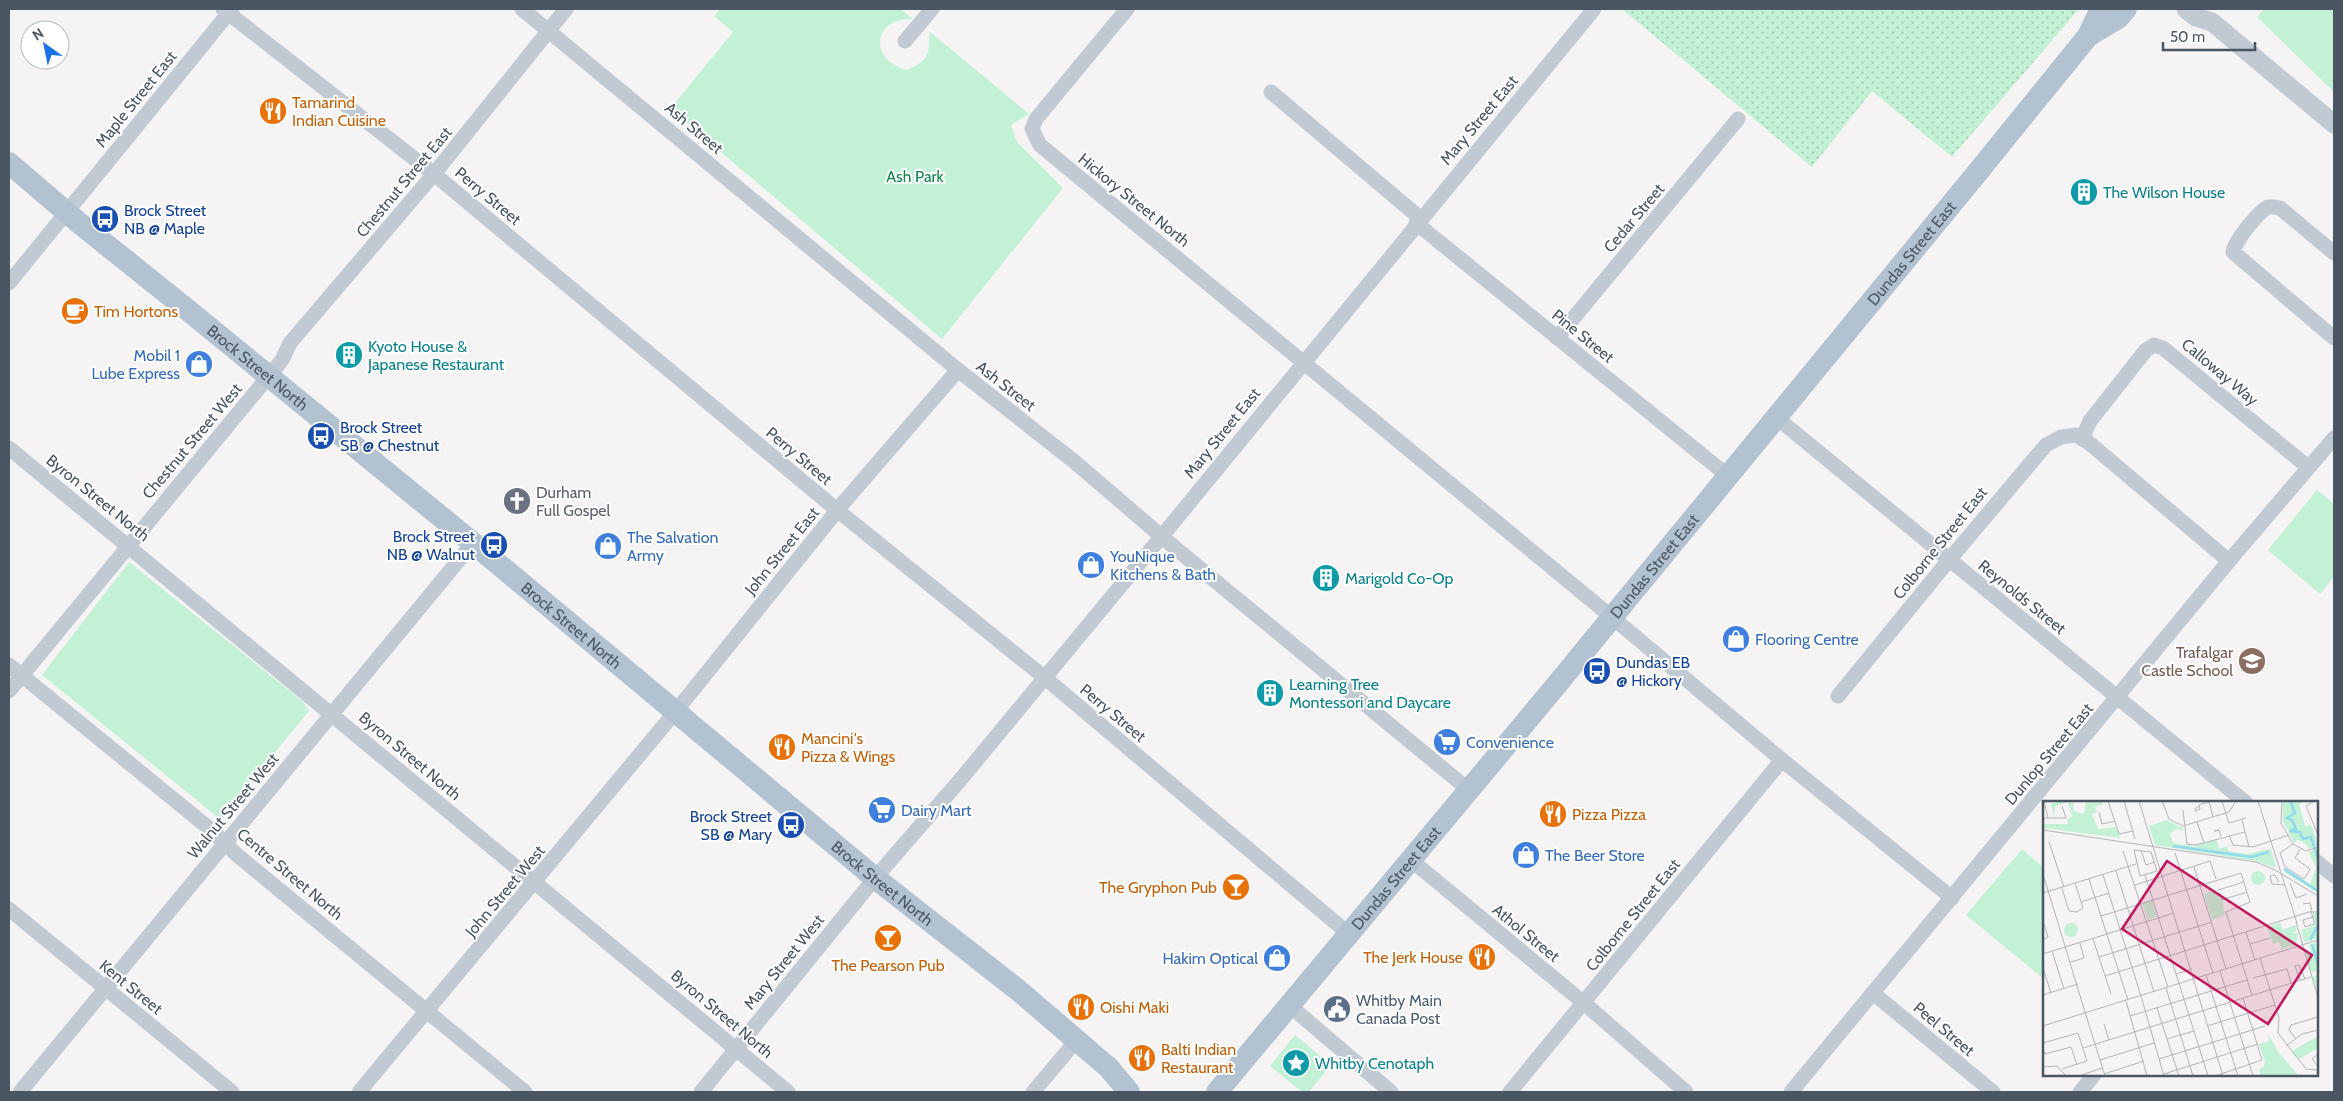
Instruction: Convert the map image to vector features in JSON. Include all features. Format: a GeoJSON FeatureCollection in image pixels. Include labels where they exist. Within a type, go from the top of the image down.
{"type":"FeatureCollection","features":[{"type":"Feature","properties":{"kind":"main road","name":"Dundas Street East"},"geometry":{"type":"LineString","coordinates":[[1217,1091],[1290,1006],[1777,418],[2088,36],[2100,9]]}},
{"type":"Feature","properties":{"kind":"main road","name":"Dundas Street East"},"geometry":{"type":"LineString","coordinates":[[2088,36],[2118,18],[2126,9]]}},
{"type":"Feature","properties":{"kind":"main road","name":"Brock Street North"},"geometry":{"type":"LineString","coordinates":[[9,163],[66,212],[676,711],[876,878],[1018,990],[1109,1068],[1129,1092]]}},
{"type":"Feature","properties":{"kind":"street","name":"Ash Street"},"geometry":{"type":"LineString","coordinates":[[522,9],[958,370],[1076,463],[1469,790]]}},
{"type":"Feature","properties":{"kind":"street","name":"Chestnut Street East"},"geometry":{"type":"LineString","coordinates":[[268,376],[282,360],[290,344],[434,174],[566,9]]}},
{"type":"Feature","properties":{"kind":"street"},"geometry":{"type":"LineString","coordinates":[[905,41],[932,9]]}},
{"type":"Feature","properties":{"kind":"street","name":"Hickory Street North"},"geometry":{"type":"LineString","coordinates":[[1127,9],[1036,119],[1032,129],[1040,145],[1612,617],[1782,760],[1952,898]]}},
{"type":"Feature","properties":{"kind":"street","name":"Mary Street East"},"geometry":{"type":"LineString","coordinates":[[876,878],[1162,536],[1418,221],[1594,9]]}},
{"type":"Feature","properties":{"kind":"street"},"geometry":{"type":"LineString","coordinates":[[2186,9],[2196,17],[2211,16],[2334,124]]}},
{"type":"Feature","properties":{"kind":"street","name":"Perry Street"},"geometry":{"type":"LineString","coordinates":[[228,10],[434,174],[837,510],[1044,677],[1349,934]]}},
{"type":"Feature","properties":{"kind":"street","name":"Maple Street East"},"geometry":{"type":"LineString","coordinates":[[9,283],[228,10]]}},
{"type":"Feature","properties":{"kind":"street","name":"Pine Street"},"geometry":{"type":"LineString","coordinates":[[1271,92],[1418,221],[1556,338],[1728,476]]}},
{"type":"Feature","properties":{"kind":"street","name":"Cedar Street"},"geometry":{"type":"LineString","coordinates":[[1556,338],[1738,120]]}},
{"type":"Feature","properties":{"kind":"street"},"geometry":{"type":"LineString","coordinates":[[2334,253],[2280,208],[2270,206],[2263,210],[2234,244],[2233,252],[2334,338]]}},
{"type":"Feature","properties":{"kind":"street","name":"Calloway Way"},"geometry":{"type":"LineString","coordinates":[[2082,439],[2090,421],[2146,350],[2154,345],[2163,348],[2308,467]]}},
{"type":"Feature","properties":{"kind":"street","name":"John Street East"},"geometry":{"type":"LineString","coordinates":[[676,711],[837,510],[958,370]]}},
{"type":"Feature","properties":{"kind":"street","name":"Chestnut Street West"},"geometry":{"type":"LineString","coordinates":[[9,691],[268,376]]}},
{"type":"Feature","properties":{"kind":"street","name":"Reynolds Street"},"geometry":{"type":"LineString","coordinates":[[1777,418],[2244,801]]}},
{"type":"Feature","properties":{"kind":"street","name":"Colborne Street East"},"geometry":{"type":"LineString","coordinates":[[1838,696],[2046,445],[2061,436],[2076,435],[2082,439]]}},
{"type":"Feature","properties":{"kind":"street","name":"Dunlop Street East"},"geometry":{"type":"LineString","coordinates":[[1791,1092],[2119,698],[2229,562],[2334,438]]}},
{"type":"Feature","properties":{"kind":"street"},"geometry":{"type":"LineString","coordinates":[[2082,439],[2229,562]]}},
{"type":"Feature","properties":{"kind":"street","name":"Byron Street North"},"geometry":{"type":"LineString","coordinates":[[9,448],[788,1092]]}},
{"type":"Feature","properties":{"kind":"street","name":"Walnut Street West"},"geometry":{"type":"LineString","coordinates":[[20,1092],[473,544]]}},
{"type":"Feature","properties":{"kind":"street","name":"Centre Street North"},"geometry":{"type":"LineString","coordinates":[[9,665],[525,1092]]}},
{"type":"Feature","properties":{"kind":"street","name":"John Street West"},"geometry":{"type":"LineString","coordinates":[[360,1092],[676,711]]}},
{"type":"Feature","properties":{"kind":"street","name":"Colborne Street East"},"geometry":{"type":"LineString","coordinates":[[1510,1092],[1782,760]]}},
{"type":"Feature","properties":{"kind":"street","name":"Athol Street"},"geometry":{"type":"LineString","coordinates":[[1411,860],[1584,1003],[1686,1092]]}},
{"type":"Feature","properties":{"kind":"street"},"geometry":{"type":"LineString","coordinates":[[2318,863],[2334,876]]}},
{"type":"Feature","properties":{"kind":"street","name":"Mary Street West"},"geometry":{"type":"LineString","coordinates":[[701,1092],[876,878]]}},
{"type":"Feature","properties":{"kind":"street","name":"Kent Street"},"geometry":{"type":"LineString","coordinates":[[9,909],[232,1092]]}},
{"type":"Feature","properties":{"kind":"street","name":"Peel Street"},"geometry":{"type":"LineString","coordinates":[[1873,993],[1993,1092]]}},
{"type":"Feature","properties":{"kind":"street"},"geometry":{"type":"LineString","coordinates":[[1290,1006],[1392,1092]]}},
{"type":"Feature","properties":{"kind":"street"},"geometry":{"type":"LineString","coordinates":[[1033,1092],[1076,1040]]}},
{"type":"Feature","properties":{"kind":"street"},"geometry":{"type":"LineString","coordinates":[[2080,1092],[2093,1076]]}},
{"type":"Feature","properties":{"kind":"green space","name":"Ash Park"},"geometry":{"type":"Polygon","coordinates":[[[720,9],[901,9],[912,19],[899,20],[889,25],[883,32],[880,40],[881,49],[885,57],[894,65],[906,70],[924,60],[928,51],[929,31],[1029,114],[1011,125],[1017,142],[1063,188],[942,339],[670,109],[733,32],[714,16],[720,9]]]}},
{"type":"Feature","properties":{"kind":"green space"},"geometry":{"type":"Polygon","coordinates":[[[1622,9],[2079,9],[1952,157],[1872,91],[1812,167],[1622,9]]]}},
{"type":"Feature","properties":{"kind":"green space"},"geometry":{"type":"Polygon","coordinates":[[[2264,9],[2334,9],[2334,92],[2257,17],[2264,9]]]}},
{"type":"Feature","properties":{"kind":"green space"},"geometry":{"type":"Polygon","coordinates":[[[2317,490],[2334,504],[2334,577],[2320,594],[2268,550],[2317,490]]]}},
{"type":"Feature","properties":{"kind":"green space"},"geometry":{"type":"Polygon","coordinates":[[[129,562],[302,701],[309,711],[220,819],[42,675],[129,562]]]}},
{"type":"Feature","properties":{"kind":"green space"},"geometry":{"type":"Polygon","coordinates":[[[2022,849],[2043,867],[2043,978],[1966,915],[2022,849]]]}},
{"type":"Feature","properties":{"kind":"green space"},"geometry":{"type":"Polygon","coordinates":[[[1295,1035],[1331,1065],[1309,1092],[1302,1092],[1270,1066],[1295,1035]]]}},
{"type":"Feature","properties":{"kind":"place","name":"Tamarind Indian Cuisine"},"geometry":{"type":"Point","coordinates":[273,111]}},
{"type":"Feature","properties":{"kind":"place","name":"The Wilson House"},"geometry":{"type":"Point","coordinates":[2084,192]}},
{"type":"Feature","properties":{"kind":"place","name":"Brock Street NB @ Maple"},"geometry":{"type":"Point","coordinates":[105,219]}},
{"type":"Feature","properties":{"kind":"place","name":"Tim Hortons"},"geometry":{"type":"Point","coordinates":[75,311]}},
{"type":"Feature","properties":{"kind":"place","name":"Kyoto House & Japanese Restaurant"},"geometry":{"type":"Point","coordinates":[349,355]}},
{"type":"Feature","properties":{"kind":"place","name":"Mobil 1 Lube Express"},"geometry":{"type":"Point","coordinates":[199,364]}},
{"type":"Feature","properties":{"kind":"place","name":"Brock Street SB @ Chestnut"},"geometry":{"type":"Point","coordinates":[321,436]}},
{"type":"Feature","properties":{"kind":"place","name":"Durham Full Gospel"},"geometry":{"type":"Point","coordinates":[517,501]}},
{"type":"Feature","properties":{"kind":"place","name":"Brock Street NB @ Walnut"},"geometry":{"type":"Point","coordinates":[494,545]}},
{"type":"Feature","properties":{"kind":"place","name":"The Salvation Army"},"geometry":{"type":"Point","coordinates":[608,546]}},
{"type":"Feature","properties":{"kind":"place","name":"YouNique Kitchens & Bath"},"geometry":{"type":"Point","coordinates":[1091,565]}},
{"type":"Feature","properties":{"kind":"place","name":"Marigold Co-Op"},"geometry":{"type":"Point","coordinates":[1326,578]}},
{"type":"Feature","properties":{"kind":"place","name":"Flooring Centre"},"geometry":{"type":"Point","coordinates":[1736,639]}},
{"type":"Feature","properties":{"kind":"place","name":"Trafalgar Castle School"},"geometry":{"type":"Point","coordinates":[2252,661]}},
{"type":"Feature","properties":{"kind":"place","name":"Dundas EB @ Hickory"},"geometry":{"type":"Point","coordinates":[1597,671]}},
{"type":"Feature","properties":{"kind":"place","name":"Learning Tree Montessori and Daycare"},"geometry":{"type":"Point","coordinates":[1270,693]}},
{"type":"Feature","properties":{"kind":"place","name":"Convenience"},"geometry":{"type":"Point","coordinates":[1447,742]}},
{"type":"Feature","properties":{"kind":"place","name":"Mancini's Pizza & Wings"},"geometry":{"type":"Point","coordinates":[782,747]}},
{"type":"Feature","properties":{"kind":"place","name":"Dairy Mart"},"geometry":{"type":"Point","coordinates":[882,810]}},
{"type":"Feature","properties":{"kind":"place","name":"Pizza Pizza"},"geometry":{"type":"Point","coordinates":[1553,814]}},
{"type":"Feature","properties":{"kind":"place","name":"Brock Street SB @ Mary"},"geometry":{"type":"Point","coordinates":[791,825]}},
{"type":"Feature","properties":{"kind":"place","name":"The Beer Store"},"geometry":{"type":"Point","coordinates":[1526,855]}},
{"type":"Feature","properties":{"kind":"place","name":"The Gryphon Pub"},"geometry":{"type":"Point","coordinates":[1236,887]}},
{"type":"Feature","properties":{"kind":"place","name":"The Pearson Pub"},"geometry":{"type":"Point","coordinates":[888,938]}},
{"type":"Feature","properties":{"kind":"place","name":"The Jerk House"},"geometry":{"type":"Point","coordinates":[1482,957]}},
{"type":"Feature","properties":{"kind":"place","name":"Hakim Optical"},"geometry":{"type":"Point","coordinates":[1277,958]}},
{"type":"Feature","properties":{"kind":"place","name":"Oishi Maki"},"geometry":{"type":"Point","coordinates":[1081,1007]}},
{"type":"Feature","properties":{"kind":"place","name":"Whitby Main Canada Post"},"geometry":{"type":"Point","coordinates":[1337,1009]}},
{"type":"Feature","properties":{"kind":"place","name":"Balti Indian Restaurant"},"geometry":{"type":"Point","coordinates":[1142,1058]}},
{"type":"Feature","properties":{"kind":"place","name":"Whitby Cenotaph"},"geometry":{"type":"Point","coordinates":[1296,1063]}}]}
